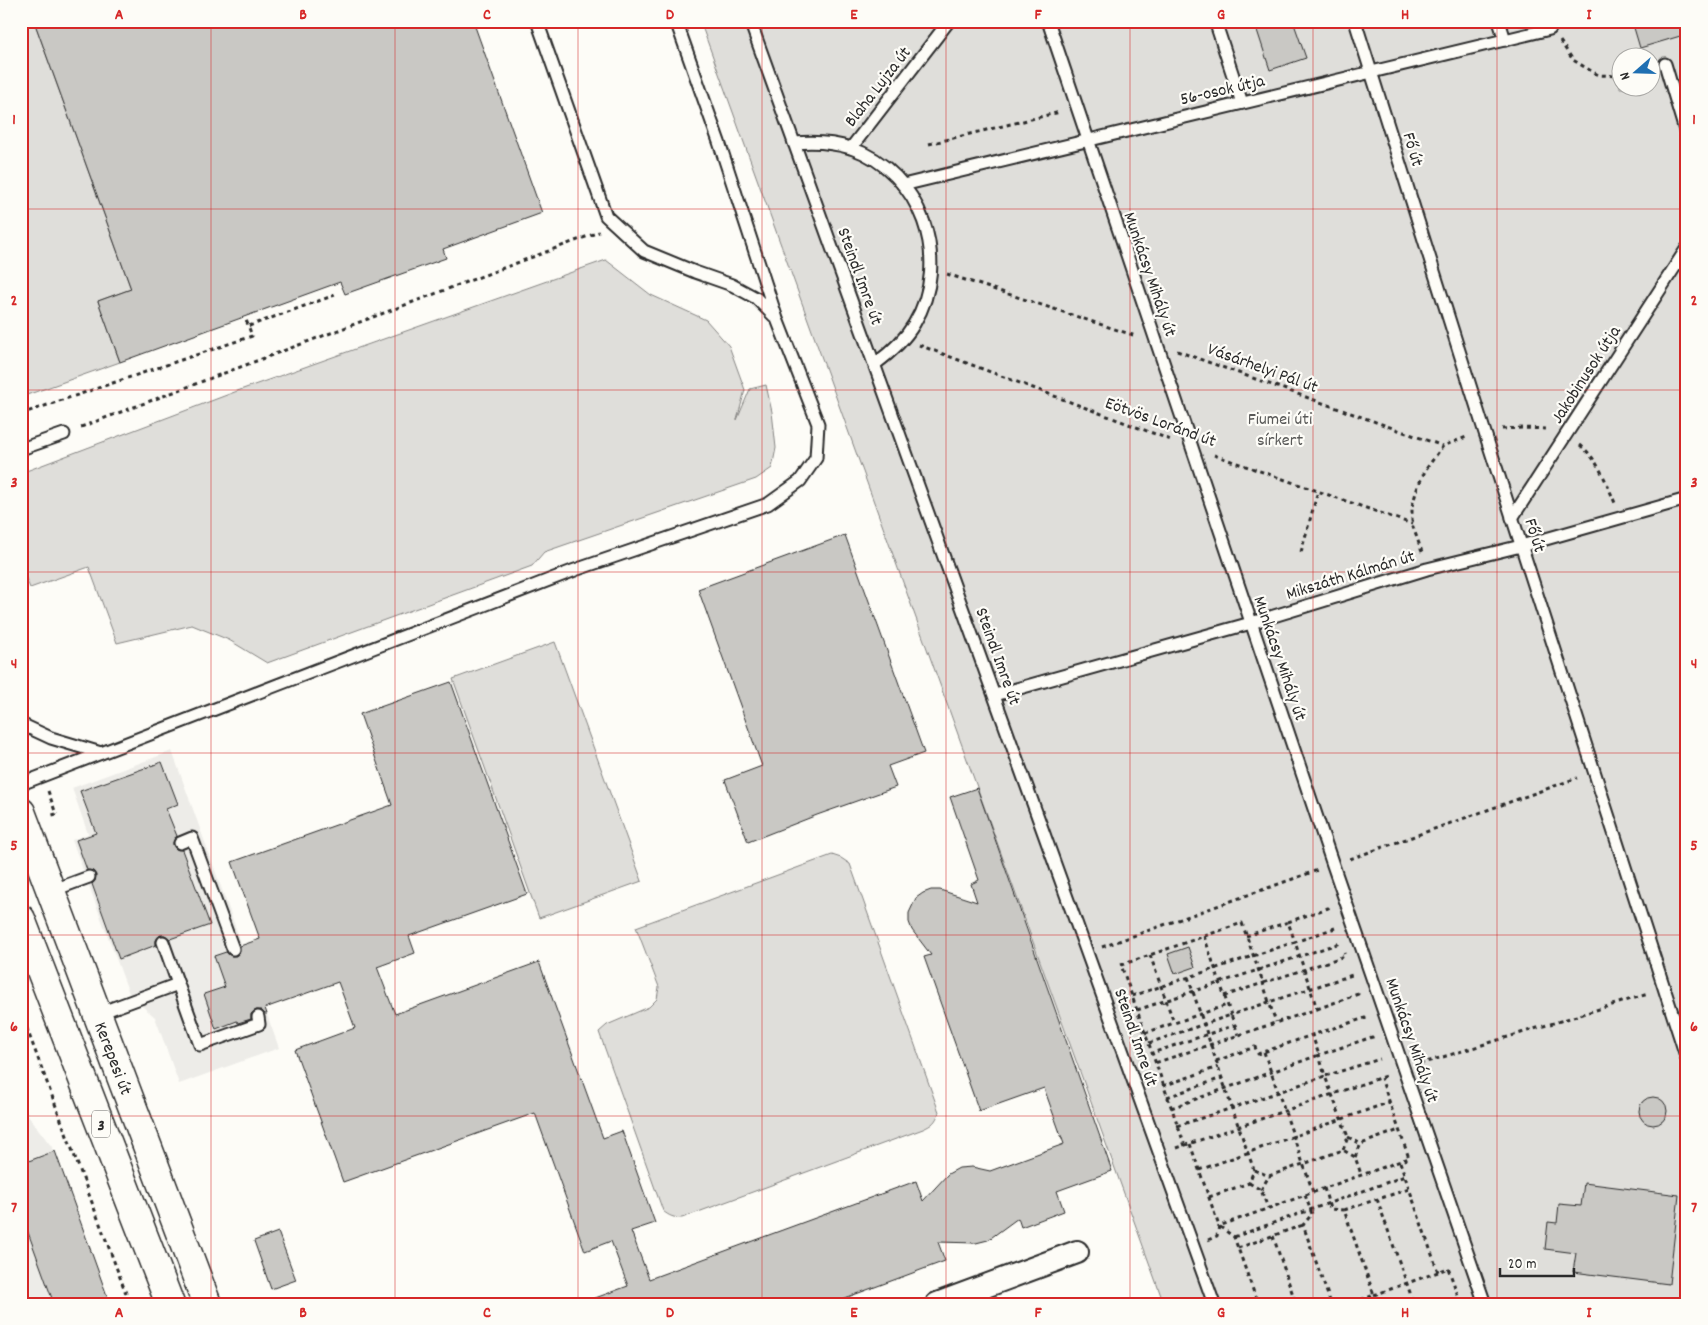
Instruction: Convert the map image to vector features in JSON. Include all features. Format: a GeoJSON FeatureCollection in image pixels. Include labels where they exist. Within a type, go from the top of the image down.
{"type":"FeatureCollection","features":[{"type":"Feature","properties":{"kind":"main road","name":"Kerepesi út"},"geometry":{"type":"LineString","coordinates":[[21,812],[207,1304]]}},
{"type":"Feature","properties":{"kind":"main road","name":"Kerepesi út"},"geometry":{"type":"LineString","coordinates":[[21,918],[170,1304]]}},
{"type":"Feature","properties":{"kind":"street"},"geometry":{"type":"LineString","coordinates":[[937,1304],[1077,1252]]}},
{"type":"Feature","properties":{"kind":"lane"},"geometry":{"type":"LineString","coordinates":[[537,21],[606,216],[644,251],[732,285],[756,298],[777,319]]}},
{"type":"Feature","properties":{"kind":"lane"},"geometry":{"type":"LineString","coordinates":[[21,784],[576,570],[768,504],[800,481],[816,458],[818,424],[777,319],[720,142],[676,21]]}},
{"type":"Feature","properties":{"kind":"lane","name":"Steindl Imre út"},"geometry":{"type":"LineString","coordinates":[[750,21],[1214,1304]]}},
{"type":"Feature","properties":{"kind":"lane","name":"Blaha Lujza út"},"geometry":{"type":"LineString","coordinates":[[851,148],[949,21]]}},
{"type":"Feature","properties":{"kind":"lane","name":"Munkácsy Mihály út"},"geometry":{"type":"LineString","coordinates":[[1048,21],[1333,865],[1485,1304]]}},
{"type":"Feature","properties":{"kind":"lane"},"geometry":{"type":"LineString","coordinates":[[1215,21],[1242,103]]}},
{"type":"Feature","properties":{"kind":"lane","name":"Fő út"},"geometry":{"type":"LineString","coordinates":[[1354,21],[1687,1059]]}},
{"type":"Feature","properties":{"kind":"lane"},"geometry":{"type":"LineString","coordinates":[[1499,21],[1505,40]]}},
{"type":"Feature","properties":{"kind":"lane","name":"56-osok útja"},"geometry":{"type":"LineString","coordinates":[[903,184],[1550,28]]}},
{"type":"Feature","properties":{"kind":"lane"},"geometry":{"type":"LineString","coordinates":[[1665,64],[1687,137]]}},
{"type":"Feature","properties":{"kind":"lane"},"geometry":{"type":"LineString","coordinates":[[794,142],[814,141],[832,143],[851,148],[870,157],[903,184],[922,215],[930,251],[931,269],[923,306],[914,324],[903,339],[890,353],[874,364]]}},
{"type":"Feature","properties":{"kind":"lane","name":"Jakobinusok útja"},"geometry":{"type":"LineString","coordinates":[[1512,518],[1687,248]]}},
{"type":"Feature","properties":{"kind":"lane"},"geometry":{"type":"LineString","coordinates":[[21,449],[64,434]]}},
{"type":"Feature","properties":{"kind":"lane","name":"Mikszáth Kálmán út"},"geometry":{"type":"LineString","coordinates":[[995,695],[1251,623],[1427,569],[1521,546],[1687,499]]}},
{"type":"Feature","properties":{"kind":"lane"},"geometry":{"type":"LineString","coordinates":[[21,724],[51,738],[101,753]]}},
{"type":"Feature","properties":{"kind":"lane"},"geometry":{"type":"LineString","coordinates":[[180,843],[192,838],[233,949]]}},
{"type":"Feature","properties":{"kind":"lane"},"geometry":{"type":"LineString","coordinates":[[51,891],[89,877]]}},
{"type":"Feature","properties":{"kind":"lane"},"geometry":{"type":"LineString","coordinates":[[163,942],[200,1045],[258,1020]]}},
{"type":"Feature","properties":{"kind":"lane"},"geometry":{"type":"LineString","coordinates":[[97,1014],[178,984]]}},
{"type":"Feature","properties":{"kind":"path"},"geometry":{"type":"LineString","coordinates":[[1573,60],[1598,75],[1610,76]]}},
{"type":"Feature","properties":{"kind":"path"},"geometry":{"type":"LineString","coordinates":[[929,144],[1076,108]]}},
{"type":"Feature","properties":{"kind":"path"},"geometry":{"type":"LineString","coordinates":[[64,434],[616,226]]}},
{"type":"Feature","properties":{"kind":"path","name":"Vásárhelyi Pál út"},"geometry":{"type":"LineString","coordinates":[[931,269],[1156,343],[1443,446]]}},
{"type":"Feature","properties":{"kind":"path"},"geometry":{"type":"LineString","coordinates":[[249,326],[334,295]]}},
{"type":"Feature","properties":{"kind":"path"},"geometry":{"type":"LineString","coordinates":[[21,414],[252,336],[245,317]]}},
{"type":"Feature","properties":{"kind":"path","name":"Eötvös Loránd út"},"geometry":{"type":"LineString","coordinates":[[903,339],[1192,448],[1412,524]]}},
{"type":"Feature","properties":{"kind":"path"},"geometry":{"type":"LineString","coordinates":[[1427,569],[1412,524],[1412,506],[1418,486],[1426,469],[1443,446],[1484,430]]}},
{"type":"Feature","properties":{"kind":"path"},"geometry":{"type":"LineString","coordinates":[[1301,552],[1318,492]]}},
{"type":"Feature","properties":{"kind":"path"},"geometry":{"type":"LineString","coordinates":[[1246,936],[1328,908],[1330,914]]}},
{"type":"Feature","properties":{"kind":"path"},"geometry":{"type":"LineString","coordinates":[[1288,922],[1317,1009]]}},
{"type":"Feature","properties":{"kind":"path"},"geometry":{"type":"LineString","coordinates":[[1224,996],[1345,956],[1333,922]]}},
{"type":"Feature","properties":{"kind":"path"},"geometry":{"type":"LineString","coordinates":[[1185,1146],[1121,964],[1242,923],[1276,1022]]}},
{"type":"Feature","properties":{"kind":"path"},"geometry":{"type":"LineString","coordinates":[[1132,996],[1335,928]]}},
{"type":"Feature","properties":{"kind":"path"},"geometry":{"type":"LineString","coordinates":[[1204,936],[1238,1035]]}},
{"type":"Feature","properties":{"kind":"path"},"geometry":{"type":"LineString","coordinates":[[1137,1010],[1340,943]]}},
{"type":"Feature","properties":{"kind":"path"},"geometry":{"type":"LineString","coordinates":[[1150,955],[1174,1023]]}},
{"type":"Feature","properties":{"kind":"path"},"geometry":{"type":"LineString","coordinates":[[1149,1043],[1352,975],[1354,981]]}},
{"type":"Feature","properties":{"kind":"path"},"geometry":{"type":"LineString","coordinates":[[1188,977],[1238,1128],[1254,1170],[1249,1183]]}},
{"type":"Feature","properties":{"kind":"path"},"geometry":{"type":"LineString","coordinates":[[1155,1063],[1358,994],[1356,988]]}},
{"type":"Feature","properties":{"kind":"path"},"geometry":{"type":"LineString","coordinates":[[1160,1155],[1405,1069],[1664,989]]}},
{"type":"Feature","properties":{"kind":"path"},"geometry":{"type":"LineString","coordinates":[[1145,1033],[1228,1005]]}},
{"type":"Feature","properties":{"kind":"path"},"geometry":{"type":"LineString","coordinates":[[21,1013],[130,1304]]}},
{"type":"Feature","properties":{"kind":"path"},"geometry":{"type":"LineString","coordinates":[[1216,1061],[1255,1048],[1258,1054],[1365,1018],[1367,1025]]}},
{"type":"Feature","properties":{"kind":"path"},"geometry":{"type":"LineString","coordinates":[[1152,1053],[1234,1026]]}},
{"type":"Feature","properties":{"kind":"path"},"geometry":{"type":"LineString","coordinates":[[1369,1031],[1374,1044]]}},
{"type":"Feature","properties":{"kind":"path"},"geometry":{"type":"LineString","coordinates":[[1312,1035],[1348,1137],[1361,1144]]}},
{"type":"Feature","properties":{"kind":"path"},"geometry":{"type":"LineString","coordinates":[[1171,1108],[1372,1037]]}},
{"type":"Feature","properties":{"kind":"path"},"geometry":{"type":"LineString","coordinates":[[1377,1051],[1382,1065]]}},
{"type":"Feature","properties":{"kind":"path"},"geometry":{"type":"LineString","coordinates":[[1264,1052],[1313,1192]]}},
{"type":"Feature","properties":{"kind":"path"},"geometry":{"type":"LineString","coordinates":[[1177,1126],[1380,1058]]}},
{"type":"Feature","properties":{"kind":"path"},"geometry":{"type":"LineString","coordinates":[[1163,1086],[1218,1067]]}},
{"type":"Feature","properties":{"kind":"path"},"geometry":{"type":"LineString","coordinates":[[1219,1226],[1409,1158],[1381,1078],[1384,1072]]}},
{"type":"Feature","properties":{"kind":"path"},"geometry":{"type":"LineString","coordinates":[[1167,1097],[1222,1078]]}},
{"type":"Feature","properties":{"kind":"path"},"geometry":{"type":"LineString","coordinates":[[1199,1170],[1390,1102]]}},
{"type":"Feature","properties":{"kind":"path"},"geometry":{"type":"LineString","coordinates":[[1361,1174],[1355,1156],[1361,1144],[1399,1130]]}},
{"type":"Feature","properties":{"kind":"path"},"geometry":{"type":"LineString","coordinates":[[1343,1150],[1348,1137]]}},
{"type":"Feature","properties":{"kind":"path"},"geometry":{"type":"LineString","coordinates":[[1190,1144],[1219,1226],[1217,1236],[1194,1246]]}},
{"type":"Feature","properties":{"kind":"path"},"geometry":{"type":"LineString","coordinates":[[1254,1170],[1268,1176],[1343,1150],[1355,1156]]}},
{"type":"Feature","properties":{"kind":"path"},"geometry":{"type":"LineString","coordinates":[[1400,1162],[1438,1272]]}},
{"type":"Feature","properties":{"kind":"path"},"geometry":{"type":"LineString","coordinates":[[1261,1190],[1268,1176]]}},
{"type":"Feature","properties":{"kind":"path"},"geometry":{"type":"LineString","coordinates":[[1234,1237],[1405,1176]]}},
{"type":"Feature","properties":{"kind":"path"},"geometry":{"type":"LineString","coordinates":[[1209,1197],[1249,1183],[1261,1190],[1268,1208]]}},
{"type":"Feature","properties":{"kind":"path"},"geometry":{"type":"LineString","coordinates":[[1324,1188],[1330,1209],[1344,1210],[1409,1189]]}},
{"type":"Feature","properties":{"kind":"path"},"geometry":{"type":"LineString","coordinates":[[1238,1248],[1303,1225],[1312,1214],[1305,1195]]}},
{"type":"Feature","properties":{"kind":"path"},"geometry":{"type":"LineString","coordinates":[[1377,1199],[1414,1304]]}},
{"type":"Feature","properties":{"kind":"path"},"geometry":{"type":"LineString","coordinates":[[1344,1210],[1374,1295]]}},
{"type":"Feature","properties":{"kind":"path"},"geometry":{"type":"LineString","coordinates":[[1303,1225],[1331,1304]]}},
{"type":"Feature","properties":{"kind":"path"},"geometry":{"type":"LineString","coordinates":[[1219,1226],[1234,1237],[1258,1304]]}},
{"type":"Feature","properties":{"kind":"path"},"geometry":{"type":"LineString","coordinates":[[1272,1236],[1296,1304]]}},
{"type":"Feature","properties":{"kind":"path"},"geometry":{"type":"LineString","coordinates":[[1350,1304],[1448,1268],[1460,1302],[1450,1304]]}},
{"type":"Feature","properties":{"kind":"shaded area"},"geometry":{"type":"Polygon","coordinates":[[[172,751],[279,1048],[179,1084],[155,1017],[130,996],[72,840],[88,834],[72,788],[172,751]]]}},
{"type":"Feature","properties":{"kind":"shaded area"},"geometry":{"type":"Polygon","coordinates":[[[21,1094],[29,1117],[55,1151],[110,1304],[21,1304],[21,1094]]]}},
{"type":"Feature","properties":{"kind":"green space"},"geometry":{"type":"Polygon","coordinates":[[[34,21],[131,289],[98,301],[120,362],[21,397],[21,24],[34,21]]]}},
{"type":"Feature","properties":{"kind":"green space","name":"Fiumei úti sírkert"},"geometry":{"type":"Polygon","coordinates":[[[700,21],[1687,21],[1687,1304],[1164,1304],[700,21]]]}},
{"type":"Feature","properties":{"kind":"green space"},"geometry":{"type":"Polygon","coordinates":[[[606,260],[651,295],[706,320],[729,346],[745,390],[737,420],[750,389],[766,385],[772,412],[776,448],[772,468],[756,479],[544,552],[532,566],[267,663],[229,640],[192,625],[117,643],[89,567],[30,588],[21,566],[21,473],[240,390],[606,260]]]}},
{"type":"Feature","properties":{"kind":"green space"},"geometry":{"type":"Polygon","coordinates":[[[555,642],[642,881],[539,918],[453,679],[555,642]]]}},
{"type":"Feature","properties":{"kind":"green space"},"geometry":{"type":"Polygon","coordinates":[[[832,855],[850,864],[939,1112],[938,1115],[933,1123],[923,1129],[682,1218],[674,1217],[663,1211],[599,1032],[607,1025],[649,1007],[657,999],[659,987],[636,927],[832,855]]]}},
{"type":"Feature","properties":{"kind":"building"},"geometry":{"type":"Polygon","coordinates":[[[34,21],[473,21],[542,213],[443,249],[446,258],[345,294],[340,282],[120,362],[98,301],[131,289],[34,21]]]}},
{"type":"Feature","properties":{"kind":"building"},"geometry":{"type":"Polygon","coordinates":[[[1254,21],[1293,21],[1306,58],[1270,70],[1254,21]]]}},
{"type":"Feature","properties":{"kind":"building"},"geometry":{"type":"Polygon","coordinates":[[[1632,21],[1687,21],[1687,34],[1640,48],[1632,21]]]}},
{"type":"Feature","properties":{"kind":"building"},"geometry":{"type":"Polygon","coordinates":[[[845,535],[924,753],[888,766],[896,787],[748,842],[725,780],[762,766],[698,589],[845,535]]]}},
{"type":"Feature","properties":{"kind":"building"},"geometry":{"type":"Polygon","coordinates":[[[451,682],[527,894],[409,936],[415,953],[377,967],[395,1014],[539,962],[603,1138],[622,1131],[655,1223],[631,1231],[649,1279],[916,1181],[923,1201],[948,1174],[959,1168],[972,1167],[990,1171],[1064,1144],[1044,1088],[979,1111],[924,957],[931,955],[912,930],[909,922],[909,913],[916,898],[931,890],[940,890],[977,902],[971,884],[979,880],[950,797],[977,788],[1112,1171],[1057,1191],[1064,1211],[1021,1227],[1018,1218],[988,1240],[976,1243],[938,1242],[945,1261],[829,1304],[587,1304],[587,1301],[628,1286],[611,1241],[585,1251],[535,1113],[343,1182],[295,1050],[355,1028],[338,982],[265,1008],[267,1014],[261,1010],[256,1010],[251,1014],[251,1019],[238,1023],[237,1021],[216,1029],[204,994],[225,987],[214,956],[226,952],[231,956],[236,956],[240,951],[240,946],[260,939],[232,862],[392,805],[360,714],[451,682]]]}},
{"type":"Feature","properties":{"kind":"building"},"geometry":{"type":"Polygon","coordinates":[[[162,762],[178,804],[166,809],[177,836],[173,845],[176,849],[182,850],[210,925],[170,939],[165,935],[160,935],[156,940],[156,945],[119,959],[92,884],[95,881],[96,875],[93,871],[87,870],[76,840],[96,833],[80,791],[162,762]]]}},
{"type":"Feature","properties":{"kind":"building"},"geometry":{"type":"Polygon","coordinates":[[[1188,947],[1195,967],[1175,974],[1168,954],[1188,947]]]}},
{"type":"Feature","properties":{"kind":"building"},"geometry":{"type":"Polygon","coordinates":[[[1653,1097],[1663,1101],[1667,1111],[1663,1121],[1653,1125],[1643,1121],[1639,1111],[1643,1101],[1653,1097]]]}},
{"type":"Feature","properties":{"kind":"building"},"geometry":{"type":"Polygon","coordinates":[[[55,1151],[110,1304],[54,1304],[21,1213],[21,1164],[55,1151]]]}},
{"type":"Feature","properties":{"kind":"building"},"geometry":{"type":"Polygon","coordinates":[[[1584,1183],[1679,1195],[1669,1284],[1573,1272],[1576,1253],[1545,1249],[1548,1222],[1557,1223],[1559,1204],[1581,1206],[1584,1183]]]}},
{"type":"Feature","properties":{"kind":"building"},"geometry":{"type":"Polygon","coordinates":[[[278,1232],[296,1280],[271,1289],[254,1241],[278,1232]]]}}]}
